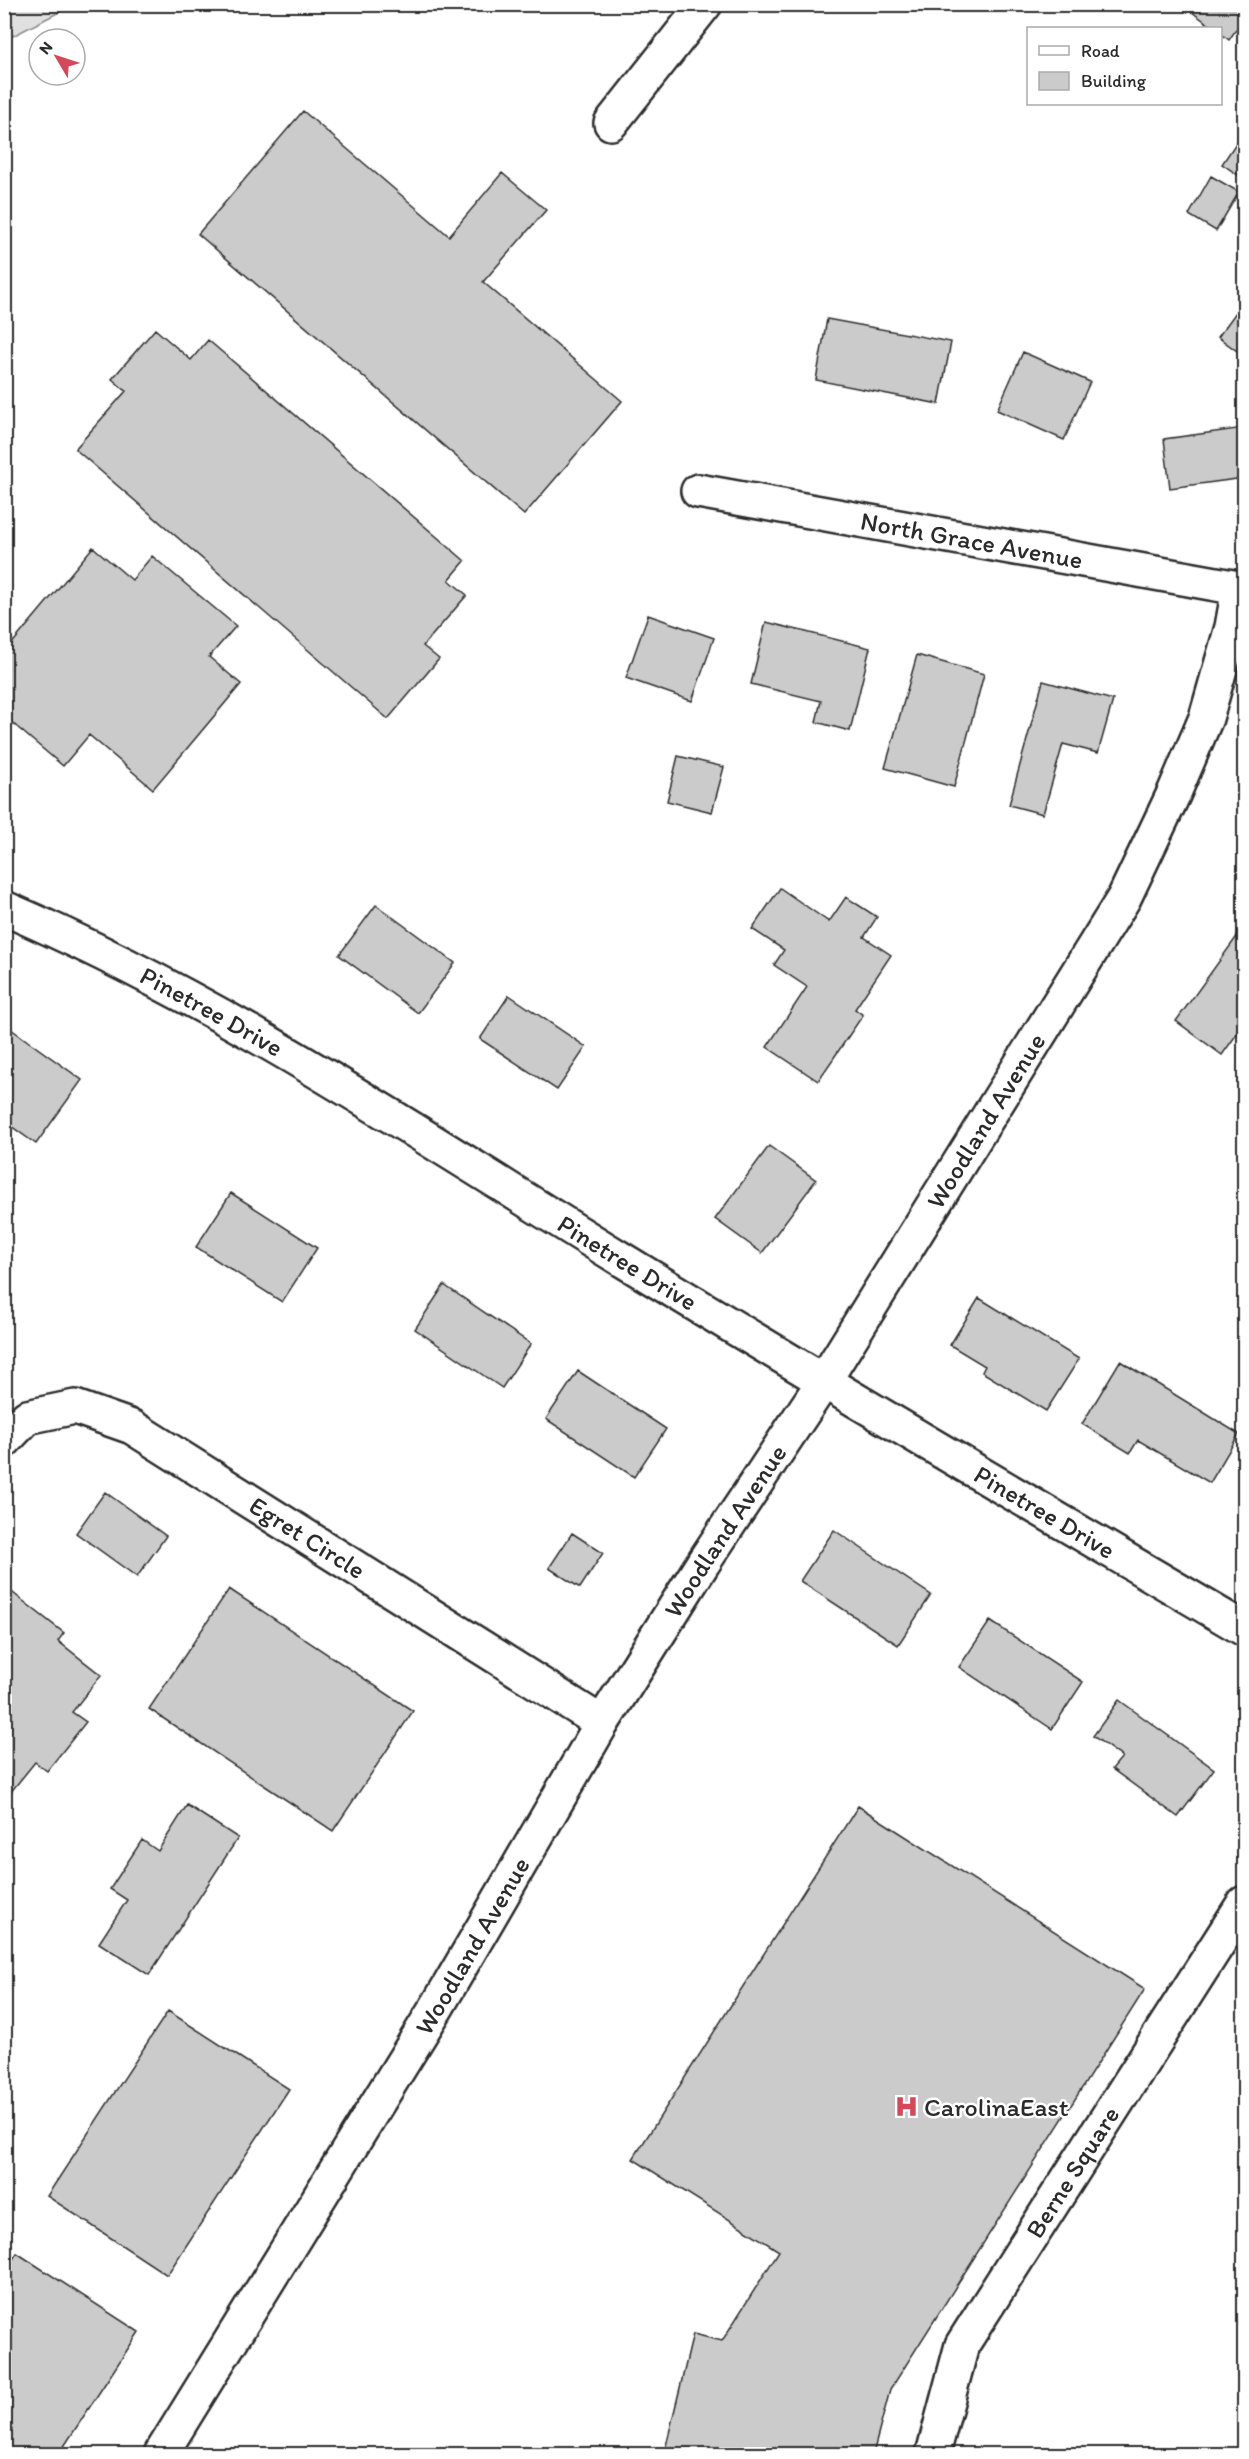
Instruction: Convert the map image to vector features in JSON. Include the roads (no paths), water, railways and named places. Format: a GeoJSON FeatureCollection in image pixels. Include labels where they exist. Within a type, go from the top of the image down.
{"type":"FeatureCollection","features":[{"type":"Feature","properties":{"kind":"street"},"geometry":{"type":"LineString","coordinates":[[611,123],[705,4]]}},
{"type":"Feature","properties":{"kind":"street","name":"North Grace Avenue"},"geometry":{"type":"LineString","coordinates":[[698,491],[1242,589]]}},
{"type":"Feature","properties":{"kind":"street","name":"Woodland Avenue"},"geometry":{"type":"LineString","coordinates":[[161,2454],[438,2005],[602,1723],[703,1563],[824,1381],[1124,898],[1174,793],[1206,718],[1242,589]]}},
{"type":"Feature","properties":{"kind":"street","name":"Pinetree Drive"},"geometry":{"type":"LineString","coordinates":[[4,908],[80,940],[262,1039],[824,1381],[1245,1629]]}},
{"type":"Feature","properties":{"kind":"street","name":"Egret Circle"},"geometry":{"type":"LineString","coordinates":[[4,1441],[27,1418],[75,1407],[132,1427],[602,1723]]}},
{"type":"Feature","properties":{"kind":"street","name":"Berne Square"},"geometry":{"type":"LineString","coordinates":[[933,2454],[962,2345],[1245,1903]]}},
{"type":"Feature","properties":{"kind":"place","name":"CarolinaEast"},"geometry":{"type":"Point","coordinates":[906,2107]}}]}
